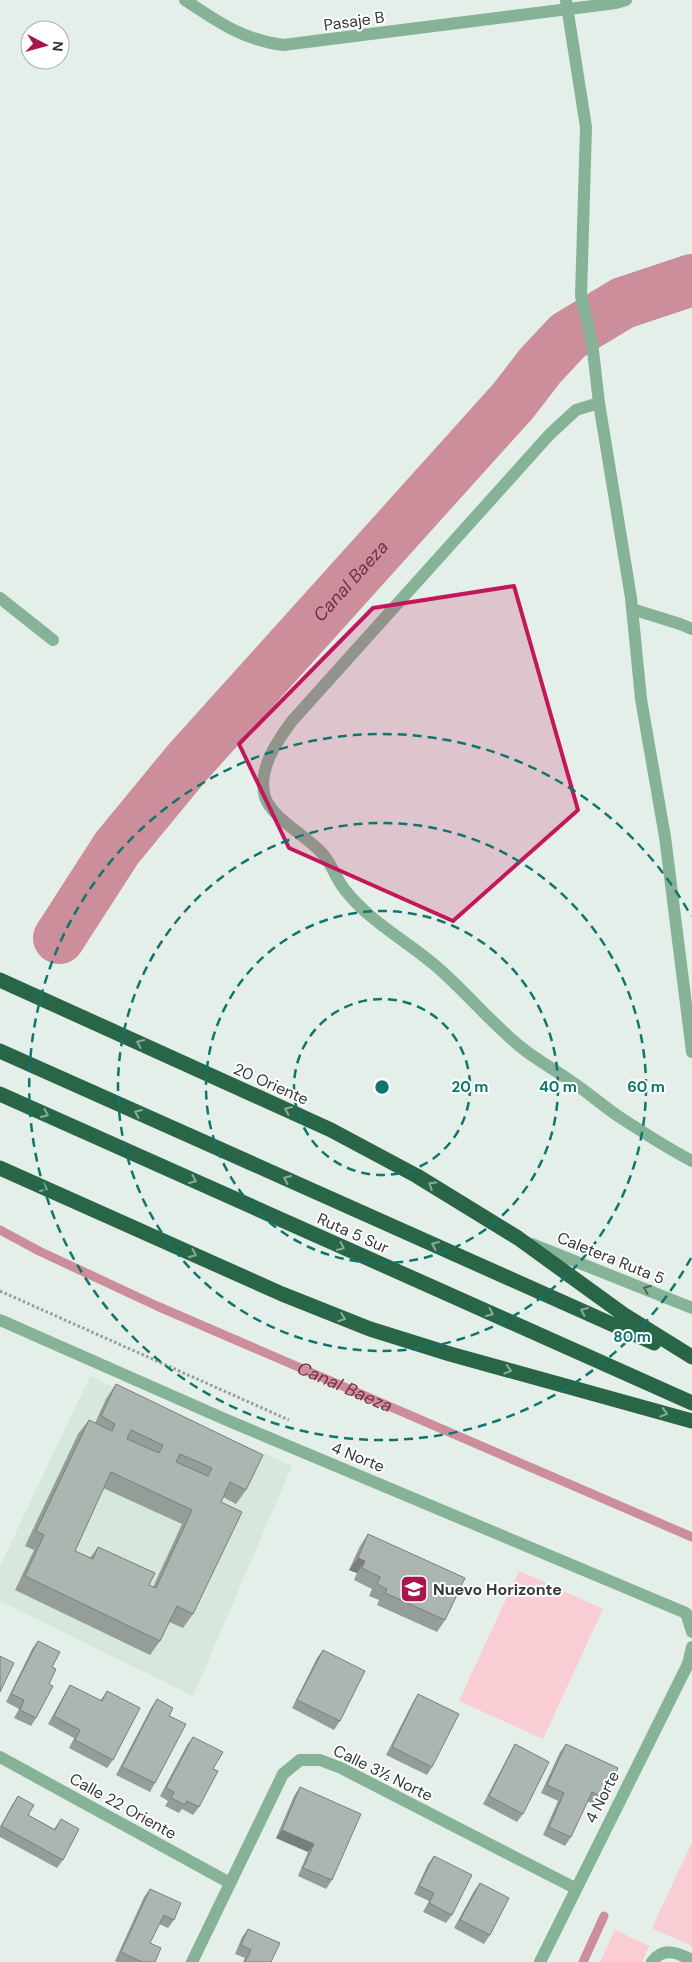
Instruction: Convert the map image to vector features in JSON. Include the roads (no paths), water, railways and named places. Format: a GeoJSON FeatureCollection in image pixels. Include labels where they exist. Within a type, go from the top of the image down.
{"type":"FeatureCollection","features":[{"type":"Feature","properties":{"kind":"highway","name":"20 Oriente"},"geometry":{"type":"LineString","coordinates":[[0,980],[331,1130],[417,1176],[518,1238],[623,1314],[692,1358]]}},
{"type":"Feature","properties":{"kind":"highway","name":"Ruta 5 Sur"},"geometry":{"type":"LineString","coordinates":[[0,1051],[692,1358]]}},
{"type":"Feature","properties":{"kind":"highway","name":"Ruta 5 Sur"},"geometry":{"type":"LineString","coordinates":[[0,1094],[692,1403]]}},
{"type":"Feature","properties":{"kind":"highway"},"geometry":{"type":"LineString","coordinates":[[0,1168],[282,1294],[370,1329],[450,1354],[692,1422]]}},
{"type":"Feature","properties":{"kind":"street","name":"Pasaje B"},"geometry":{"type":"LineString","coordinates":[[185,0],[224,27],[264,43],[284,45],[567,4],[616,3],[626,0]]}},
{"type":"Feature","properties":{"kind":"street"},"geometry":{"type":"LineString","coordinates":[[567,4],[586,127],[581,296],[592,342],[599,403],[632,609],[641,699],[665,837],[692,1052]]}},
{"type":"Feature","properties":{"kind":"street"},"geometry":{"type":"LineString","coordinates":[[599,403],[576,410],[550,434],[292,721],[275,744],[263,784],[265,799],[284,823],[308,839],[321,852],[330,862],[344,889],[378,922],[437,967],[492,1022],[523,1049],[620,1117],[692,1161]]}},
{"type":"Feature","properties":{"kind":"street"},"geometry":{"type":"LineString","coordinates":[[0,598],[53,640]]}},
{"type":"Feature","properties":{"kind":"street"},"geometry":{"type":"LineString","coordinates":[[632,609],[692,629]]}},
{"type":"Feature","properties":{"kind":"street","name":"Caletera Ruta 5"},"geometry":{"type":"LineString","coordinates":[[518,1238],[692,1308]]}},
{"type":"Feature","properties":{"kind":"street","name":"4 Norte"},"geometry":{"type":"LineString","coordinates":[[0,1320],[229,1421],[689,1612],[692,1632]]}},
{"type":"Feature","properties":{"kind":"street","name":"4 Norte"},"geometry":{"type":"LineString","coordinates":[[540,1962],[575,1888],[688,1664],[692,1647]]}},
{"type":"Feature","properties":{"kind":"street","name":"Calle 22 Oriente"},"geometry":{"type":"LineString","coordinates":[[0,1758],[230,1883]]}},
{"type":"Feature","properties":{"kind":"street","name":"Calle 3½ Norte"},"geometry":{"type":"LineString","coordinates":[[192,1962],[283,1774],[300,1760],[320,1760],[341,1768],[575,1888]]}},
{"type":"Feature","properties":{"kind":"street"},"geometry":{"type":"LineString","coordinates":[[652,1962],[662,1953],[668,1952],[675,1952],[692,1960]]}},
{"type":"Feature","properties":{"kind":"waterway","name":"Canal Baeza"},"geometry":{"type":"LineString","coordinates":[[59,938],[117,848],[187,763],[513,401],[540,366],[568,336],[623,303],[692,280]]}},
{"type":"Feature","properties":{"kind":"waterway","name":"Canal Baeza"},"geometry":{"type":"LineString","coordinates":[[0,1230],[39,1251],[157,1306],[692,1537]]}},
{"type":"Feature","properties":{"kind":"waterway","name":"Canal Baeza"},"geometry":{"type":"LineString","coordinates":[[583,1962],[604,1916]]}},
{"type":"Feature","properties":{"kind":"place","name":"Nuevo Horizonte"},"geometry":{"type":"Point","coordinates":[414,1589]}}]}
